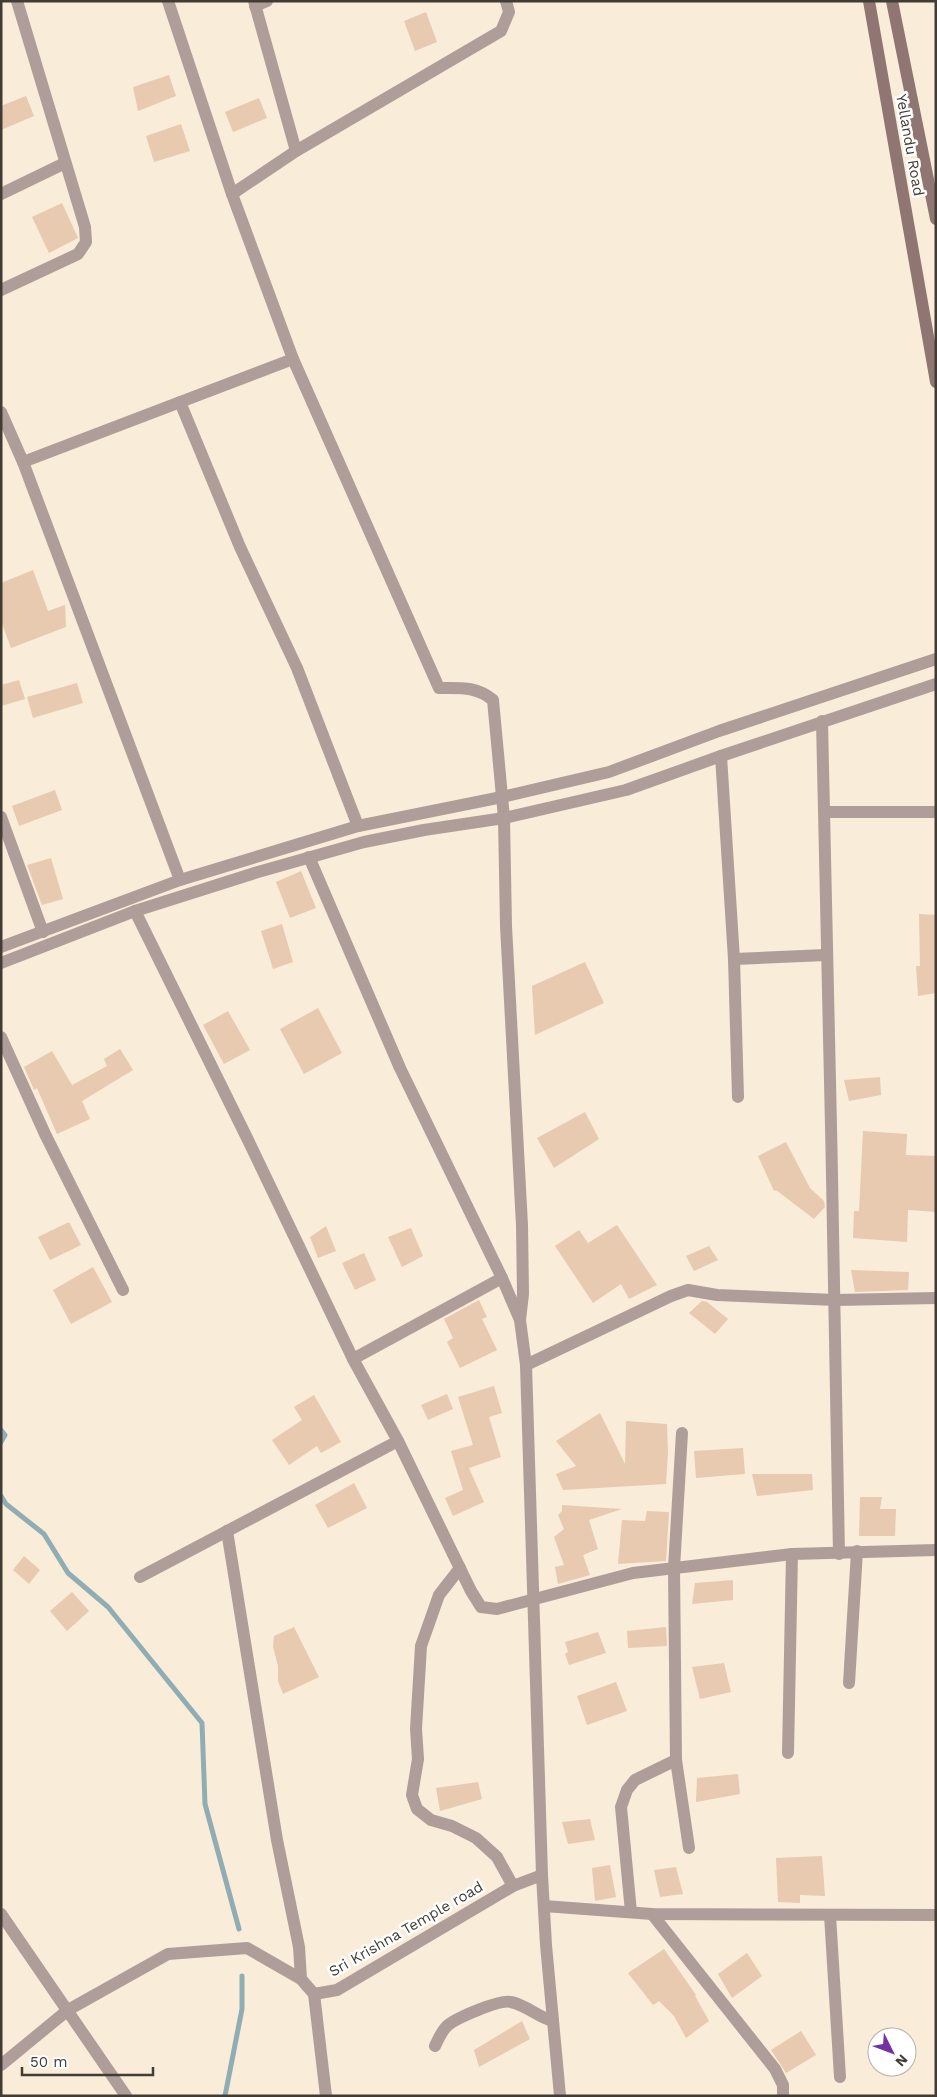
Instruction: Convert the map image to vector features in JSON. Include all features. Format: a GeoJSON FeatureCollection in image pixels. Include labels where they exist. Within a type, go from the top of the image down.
{"type":"FeatureCollection","features":[{"type":"Feature","properties":{"kind":"main road","name":"Yellandu Road"},"geometry":{"type":"LineString","coordinates":[[869,1],[936,382]]}},
{"type":"Feature","properties":{"kind":"main road","name":"Yellandu Road"},"geometry":{"type":"LineString","coordinates":[[892,1],[936,219]]}},
{"type":"Feature","properties":{"kind":"street"},"geometry":{"type":"LineString","coordinates":[[1,290],[78,254],[86,242],[85,227],[17,1]]}},
{"type":"Feature","properties":{"kind":"street"},"geometry":{"type":"LineString","coordinates":[[168,1],[232,194],[293,359],[439,688],[464,688],[483,692],[493,700],[504,818],[506,926],[522,1225],[523,1294],[520,1320],[526,1365],[542,1875],[560,2096]]}},
{"type":"Feature","properties":{"kind":"street"},"geometry":{"type":"LineString","coordinates":[[267,1],[254,4],[296,151]]}},
{"type":"Feature","properties":{"kind":"street"},"geometry":{"type":"LineString","coordinates":[[232,194],[296,151],[501,31],[509,12],[506,1]]}},
{"type":"Feature","properties":{"kind":"street"},"geometry":{"type":"LineString","coordinates":[[1,194],[65,163]]}},
{"type":"Feature","properties":{"kind":"street"},"geometry":{"type":"LineString","coordinates":[[23,462],[293,359]]}},
{"type":"Feature","properties":{"kind":"street"},"geometry":{"type":"LineString","coordinates":[[180,402],[240,547],[297,668],[358,826]]}},
{"type":"Feature","properties":{"kind":"street"},"geometry":{"type":"LineString","coordinates":[[1,412],[23,462],[180,880]]}},
{"type":"Feature","properties":{"kind":"street"},"geometry":{"type":"LineString","coordinates":[[1,947],[180,880],[358,826],[502,797],[609,772],[719,731],[936,658]]}},
{"type":"Feature","properties":{"kind":"street"},"geometry":{"type":"LineString","coordinates":[[1,964],[135,911],[309,857],[364,842],[424,830],[504,818],[626,790],[822,721],[867,708],[936,684]]}},
{"type":"Feature","properties":{"kind":"street"},"geometry":{"type":"LineString","coordinates":[[822,721],[826,955],[836,1300],[839,1554]]}},
{"type":"Feature","properties":{"kind":"street"},"geometry":{"type":"LineString","coordinates":[[721,756],[734,959],[738,1097]]}},
{"type":"Feature","properties":{"kind":"street"},"geometry":{"type":"LineString","coordinates":[[824,812],[936,812]]}},
{"type":"Feature","properties":{"kind":"street"},"geometry":{"type":"LineString","coordinates":[[1,816],[43,932]]}},
{"type":"Feature","properties":{"kind":"street"},"geometry":{"type":"LineString","coordinates":[[309,857],[400,1068],[502,1278],[520,1320]]}},
{"type":"Feature","properties":{"kind":"street"},"geometry":{"type":"LineString","coordinates":[[135,911],[252,1148],[353,1359],[398,1441],[470,1591],[481,1607],[497,1609],[633,1573],[792,1554],[936,1550]]}},
{"type":"Feature","properties":{"kind":"street"},"geometry":{"type":"LineString","coordinates":[[734,959],[826,955]]}},
{"type":"Feature","properties":{"kind":"street"},"geometry":{"type":"LineString","coordinates":[[1,1037],[45,1134],[123,1290]]}},
{"type":"Feature","properties":{"kind":"street"},"geometry":{"type":"LineString","coordinates":[[353,1359],[502,1278]]}},
{"type":"Feature","properties":{"kind":"street"},"geometry":{"type":"LineString","coordinates":[[526,1365],[671,1296],[688,1290],[717,1295],[836,1300],[936,1298]]}},
{"type":"Feature","properties":{"kind":"street"},"geometry":{"type":"LineString","coordinates":[[682,1433],[674,1568],[676,1760],[689,1848]]}},
{"type":"Feature","properties":{"kind":"street"},"geometry":{"type":"LineString","coordinates":[[140,1577],[398,1441]]}},
{"type":"Feature","properties":{"kind":"street"},"geometry":{"type":"LineString","coordinates":[[227,1532],[277,1840],[299,1947],[301,1979]]}},
{"type":"Feature","properties":{"kind":"street"},"geometry":{"type":"LineString","coordinates":[[849,1683],[857,1552]]}},
{"type":"Feature","properties":{"kind":"street"},"geometry":{"type":"LineString","coordinates":[[788,1753],[792,1554]]}},
{"type":"Feature","properties":{"kind":"street"},"geometry":{"type":"LineString","coordinates":[[460,1568],[439,1595],[421,1646],[416,1730],[418,1759],[412,1795],[417,1809],[431,1820],[452,1826],[476,1838],[497,1857],[513,1886]]}},
{"type":"Feature","properties":{"kind":"street"},"geometry":{"type":"LineString","coordinates":[[631,1912],[621,1807],[627,1790],[635,1780],[676,1760]]}},
{"type":"Feature","properties":{"kind":"street","name":"Sri Krishna Temple road"},"geometry":{"type":"LineString","coordinates":[[314,1994],[336,1990],[513,1886],[542,1875]]}},
{"type":"Feature","properties":{"kind":"street"},"geometry":{"type":"LineString","coordinates":[[544,1906],[652,1914],[936,1915]]}},
{"type":"Feature","properties":{"kind":"street"},"geometry":{"type":"LineString","coordinates":[[1,1914],[126,2096]]}},
{"type":"Feature","properties":{"kind":"street"},"geometry":{"type":"LineString","coordinates":[[652,1914],[775,2069],[782,2085],[783,2096]]}},
{"type":"Feature","properties":{"kind":"street"},"geometry":{"type":"LineString","coordinates":[[830,1915],[840,2077]]}},
{"type":"Feature","properties":{"kind":"street"},"geometry":{"type":"LineString","coordinates":[[1,2065],[68,2010],[168,1954],[246,1948],[301,1979],[314,1994],[326,2096]]}},
{"type":"Feature","properties":{"kind":"street"},"geometry":{"type":"LineString","coordinates":[[435,2046],[443,2032],[453,2022],[499,2002],[509,2001],[542,2018],[553,2021]]}},
{"type":"Feature","properties":{"kind":"building"},"geometry":{"type":"Polygon","coordinates":[[[426,12],[437,42],[415,51],[404,21],[426,12]]]}},
{"type":"Feature","properties":{"kind":"building"},"geometry":{"type":"Polygon","coordinates":[[[169,75],[176,96],[138,111],[133,87],[169,75]]]}},
{"type":"Feature","properties":{"kind":"building"},"geometry":{"type":"Polygon","coordinates":[[[26,96],[34,116],[1,130],[1,106],[26,96]]]}},
{"type":"Feature","properties":{"kind":"building"},"geometry":{"type":"Polygon","coordinates":[[[259,98],[267,118],[233,132],[225,112],[259,98]]]}},
{"type":"Feature","properties":{"kind":"building"},"geometry":{"type":"Polygon","coordinates":[[[181,124],[190,151],[154,162],[146,136],[181,124]]]}},
{"type":"Feature","properties":{"kind":"building"},"geometry":{"type":"Polygon","coordinates":[[[62,203],[78,238],[49,253],[32,217],[62,203]]]}},
{"type":"Feature","properties":{"kind":"building"},"geometry":{"type":"Polygon","coordinates":[[[33,570],[48,611],[65,605],[66,627],[11,648],[1,621],[1,583],[33,570]]]}},
{"type":"Feature","properties":{"kind":"building"},"geometry":{"type":"Polygon","coordinates":[[[19,680],[25,699],[1,706],[1,685],[19,680]]]}},
{"type":"Feature","properties":{"kind":"building"},"geometry":{"type":"Polygon","coordinates":[[[77,683],[83,703],[33,718],[27,697],[77,683]]]}},
{"type":"Feature","properties":{"kind":"building"},"geometry":{"type":"Polygon","coordinates":[[[55,790],[62,810],[19,826],[12,806],[55,790]]]}},
{"type":"Feature","properties":{"kind":"building"},"geometry":{"type":"Polygon","coordinates":[[[51,858],[63,899],[42,905],[27,865],[51,858]]]}},
{"type":"Feature","properties":{"kind":"building"},"geometry":{"type":"Polygon","coordinates":[[[301,871],[316,908],[290,918],[276,882],[301,871]]]}},
{"type":"Feature","properties":{"kind":"building"},"geometry":{"type":"Polygon","coordinates":[[[919,914],[936,915],[936,993],[918,996],[916,966],[920,966],[919,914]]]}},
{"type":"Feature","properties":{"kind":"building"},"geometry":{"type":"Polygon","coordinates":[[[282,924],[293,962],[273,969],[261,931],[282,924]]]}},
{"type":"Feature","properties":{"kind":"building"},"geometry":{"type":"Polygon","coordinates":[[[585,962],[604,1003],[535,1035],[532,986],[585,962]]]}},
{"type":"Feature","properties":{"kind":"building"},"geometry":{"type":"Polygon","coordinates":[[[318,1008],[342,1053],[304,1074],[280,1029],[318,1008]]]}},
{"type":"Feature","properties":{"kind":"building"},"geometry":{"type":"Polygon","coordinates":[[[228,1011],[250,1050],[224,1064],[203,1025],[228,1011]]]}},
{"type":"Feature","properties":{"kind":"building"},"geometry":{"type":"Polygon","coordinates":[[[120,1049],[133,1070],[82,1101],[90,1119],[57,1134],[37,1088],[34,1090],[24,1067],[52,1051],[72,1085],[107,1066],[104,1059],[120,1049]]]}},
{"type":"Feature","properties":{"kind":"building"},"geometry":{"type":"Polygon","coordinates":[[[880,1077],[881,1095],[849,1101],[844,1080],[880,1077]]]}},
{"type":"Feature","properties":{"kind":"building"},"geometry":{"type":"Polygon","coordinates":[[[585,1112],[599,1139],[554,1168],[537,1138],[585,1112]]]}},
{"type":"Feature","properties":{"kind":"building"},"geometry":{"type":"Polygon","coordinates":[[[863,1131],[907,1134],[906,1155],[936,1156],[936,1212],[908,1210],[907,1242],[853,1238],[854,1211],[859,1211],[863,1131]]]}},
{"type":"Feature","properties":{"kind":"building"},"geometry":{"type":"Polygon","coordinates":[[[786,1142],[810,1188],[824,1201],[825,1207],[814,1219],[776,1190],[774,1191],[758,1156],[786,1142]]]}},
{"type":"Feature","properties":{"kind":"building"},"geometry":{"type":"Polygon","coordinates":[[[69,1222],[81,1245],[50,1260],[38,1237],[69,1222]]]}},
{"type":"Feature","properties":{"kind":"building"},"geometry":{"type":"Polygon","coordinates":[[[617,1225],[657,1285],[629,1299],[621,1284],[593,1303],[555,1246],[579,1230],[588,1243],[617,1225]]]}},
{"type":"Feature","properties":{"kind":"building"},"geometry":{"type":"Polygon","coordinates":[[[326,1226],[336,1251],[318,1258],[310,1237],[326,1226]]]}},
{"type":"Feature","properties":{"kind":"building"},"geometry":{"type":"Polygon","coordinates":[[[411,1228],[423,1256],[402,1267],[388,1237],[411,1228]]]}},
{"type":"Feature","properties":{"kind":"building"},"geometry":{"type":"Polygon","coordinates":[[[709,1246],[718,1260],[694,1271],[686,1256],[709,1246]]]}},
{"type":"Feature","properties":{"kind":"building"},"geometry":{"type":"Polygon","coordinates":[[[364,1253],[376,1280],[355,1290],[342,1263],[364,1253]]]}},
{"type":"Feature","properties":{"kind":"building"},"geometry":{"type":"Polygon","coordinates":[[[93,1267],[112,1302],[71,1324],[53,1290],[93,1267]]]}},
{"type":"Feature","properties":{"kind":"building"},"geometry":{"type":"Polygon","coordinates":[[[851,1270],[909,1272],[908,1290],[855,1292],[851,1270]]]}},
{"type":"Feature","properties":{"kind":"building"},"geometry":{"type":"Polygon","coordinates":[[[479,1300],[487,1317],[482,1319],[497,1350],[460,1368],[447,1342],[453,1338],[444,1319],[479,1300]]]}},
{"type":"Feature","properties":{"kind":"building"},"geometry":{"type":"Polygon","coordinates":[[[702,1301],[707,1302],[728,1319],[715,1334],[689,1313],[702,1301]]]}},
{"type":"Feature","properties":{"kind":"building"},"geometry":{"type":"Polygon","coordinates":[[[494,1386],[502,1413],[489,1417],[501,1457],[469,1468],[484,1502],[453,1516],[445,1498],[463,1490],[451,1451],[473,1445],[458,1397],[494,1386]]]}},
{"type":"Feature","properties":{"kind":"building"},"geometry":{"type":"Polygon","coordinates":[[[447,1394],[453,1409],[428,1420],[421,1405],[447,1394]]]}},
{"type":"Feature","properties":{"kind":"building"},"geometry":{"type":"Polygon","coordinates":[[[314,1395],[341,1442],[321,1453],[317,1446],[289,1465],[272,1440],[302,1420],[294,1407],[314,1395]]]}},
{"type":"Feature","properties":{"kind":"building"},"geometry":{"type":"Polygon","coordinates":[[[600,1413],[625,1464],[626,1421],[667,1424],[666,1484],[563,1490],[556,1474],[576,1466],[556,1441],[600,1413]]]}},
{"type":"Feature","properties":{"kind":"building"},"geometry":{"type":"Polygon","coordinates":[[[743,1448],[745,1474],[696,1478],[694,1451],[743,1448]]]}},
{"type":"Feature","properties":{"kind":"building"},"geometry":{"type":"Polygon","coordinates":[[[752,1474],[812,1474],[813,1490],[757,1496],[752,1474]]]}},
{"type":"Feature","properties":{"kind":"building"},"geometry":{"type":"Polygon","coordinates":[[[354,1483],[367,1508],[328,1528],[315,1505],[354,1483]]]}},
{"type":"Feature","properties":{"kind":"building"},"geometry":{"type":"Polygon","coordinates":[[[860,1497],[882,1497],[880,1509],[896,1509],[895,1536],[859,1536],[860,1497]]]}},
{"type":"Feature","properties":{"kind":"building"},"geometry":{"type":"Polygon","coordinates":[[[562,1505],[622,1509],[589,1520],[598,1549],[583,1555],[590,1575],[558,1584],[555,1567],[564,1565],[554,1537],[564,1529],[558,1515],[562,1511],[562,1505]]]}},
{"type":"Feature","properties":{"kind":"building"},"geometry":{"type":"Polygon","coordinates":[[[647,1511],[669,1512],[666,1561],[618,1564],[622,1520],[645,1521],[647,1511]]]}},
{"type":"Feature","properties":{"kind":"building"},"geometry":{"type":"Polygon","coordinates":[[[24,1556],[40,1570],[29,1584],[13,1570],[24,1556]]]}},
{"type":"Feature","properties":{"kind":"building"},"geometry":{"type":"Polygon","coordinates":[[[733,1580],[733,1600],[692,1604],[695,1583],[733,1580]]]}},
{"type":"Feature","properties":{"kind":"building"},"geometry":{"type":"Polygon","coordinates":[[[72,1592],[89,1611],[67,1631],[50,1611],[72,1592]]]}},
{"type":"Feature","properties":{"kind":"building"},"geometry":{"type":"Polygon","coordinates":[[[294,1627],[319,1677],[283,1694],[278,1681],[278,1666],[273,1647],[274,1636],[294,1627]]]}},
{"type":"Feature","properties":{"kind":"building"},"geometry":{"type":"Polygon","coordinates":[[[666,1627],[667,1646],[628,1648],[627,1631],[666,1627]]]}},
{"type":"Feature","properties":{"kind":"building"},"geometry":{"type":"Polygon","coordinates":[[[598,1632],[606,1653],[569,1665],[565,1654],[568,1652],[565,1642],[598,1632]]]}},
{"type":"Feature","properties":{"kind":"building"},"geometry":{"type":"Polygon","coordinates":[[[724,1663],[731,1692],[700,1699],[692,1667],[724,1663]]]}},
{"type":"Feature","properties":{"kind":"building"},"geometry":{"type":"Polygon","coordinates":[[[616,1682],[627,1711],[587,1725],[577,1696],[616,1682]]]}},
{"type":"Feature","properties":{"kind":"building"},"geometry":{"type":"Polygon","coordinates":[[[738,1774],[740,1794],[696,1802],[697,1778],[738,1774]]]}},
{"type":"Feature","properties":{"kind":"building"},"geometry":{"type":"Polygon","coordinates":[[[478,1782],[482,1799],[440,1811],[436,1788],[478,1782]]]}},
{"type":"Feature","properties":{"kind":"building"},"geometry":{"type":"Polygon","coordinates":[[[590,1819],[595,1840],[568,1844],[562,1822],[590,1819]]]}},
{"type":"Feature","properties":{"kind":"building"},"geometry":{"type":"Polygon","coordinates":[[[822,1856],[825,1896],[800,1895],[800,1903],[778,1902],[776,1858],[822,1856]]]}},
{"type":"Feature","properties":{"kind":"building"},"geometry":{"type":"Polygon","coordinates":[[[610,1865],[616,1897],[595,1901],[592,1868],[610,1865]]]}},
{"type":"Feature","properties":{"kind":"building"},"geometry":{"type":"Polygon","coordinates":[[[676,1867],[683,1894],[660,1897],[654,1870],[676,1867]]]}},
{"type":"Feature","properties":{"kind":"building"},"geometry":{"type":"Polygon","coordinates":[[[664,1949],[696,1995],[709,2021],[686,2038],[674,2016],[659,2001],[653,2005],[628,1973],[664,1949]]]}},
{"type":"Feature","properties":{"kind":"building"},"geometry":{"type":"Polygon","coordinates":[[[747,1953],[762,1976],[732,1998],[718,1974],[747,1953]]]}},
{"type":"Feature","properties":{"kind":"building"},"geometry":{"type":"Polygon","coordinates":[[[522,2021],[530,2039],[479,2067],[474,2050],[522,2021]]]}},
{"type":"Feature","properties":{"kind":"building"},"geometry":{"type":"Polygon","coordinates":[[[801,2031],[816,2055],[786,2073],[771,2050],[801,2031]]]}},
{"type":"Feature","properties":{"kind":"waterway"},"geometry":{"type":"LineString","coordinates":[[1,1430],[5,1435],[1,1442]]}},
{"type":"Feature","properties":{"kind":"waterway"},"geometry":{"type":"LineString","coordinates":[[1,1496],[6,1504],[44,1534],[68,1573],[108,1607],[202,1723],[205,1804],[239,1929]]}},
{"type":"Feature","properties":{"kind":"waterway"},"geometry":{"type":"LineString","coordinates":[[225,2096],[242,2009],[242,1976]]}}]}
